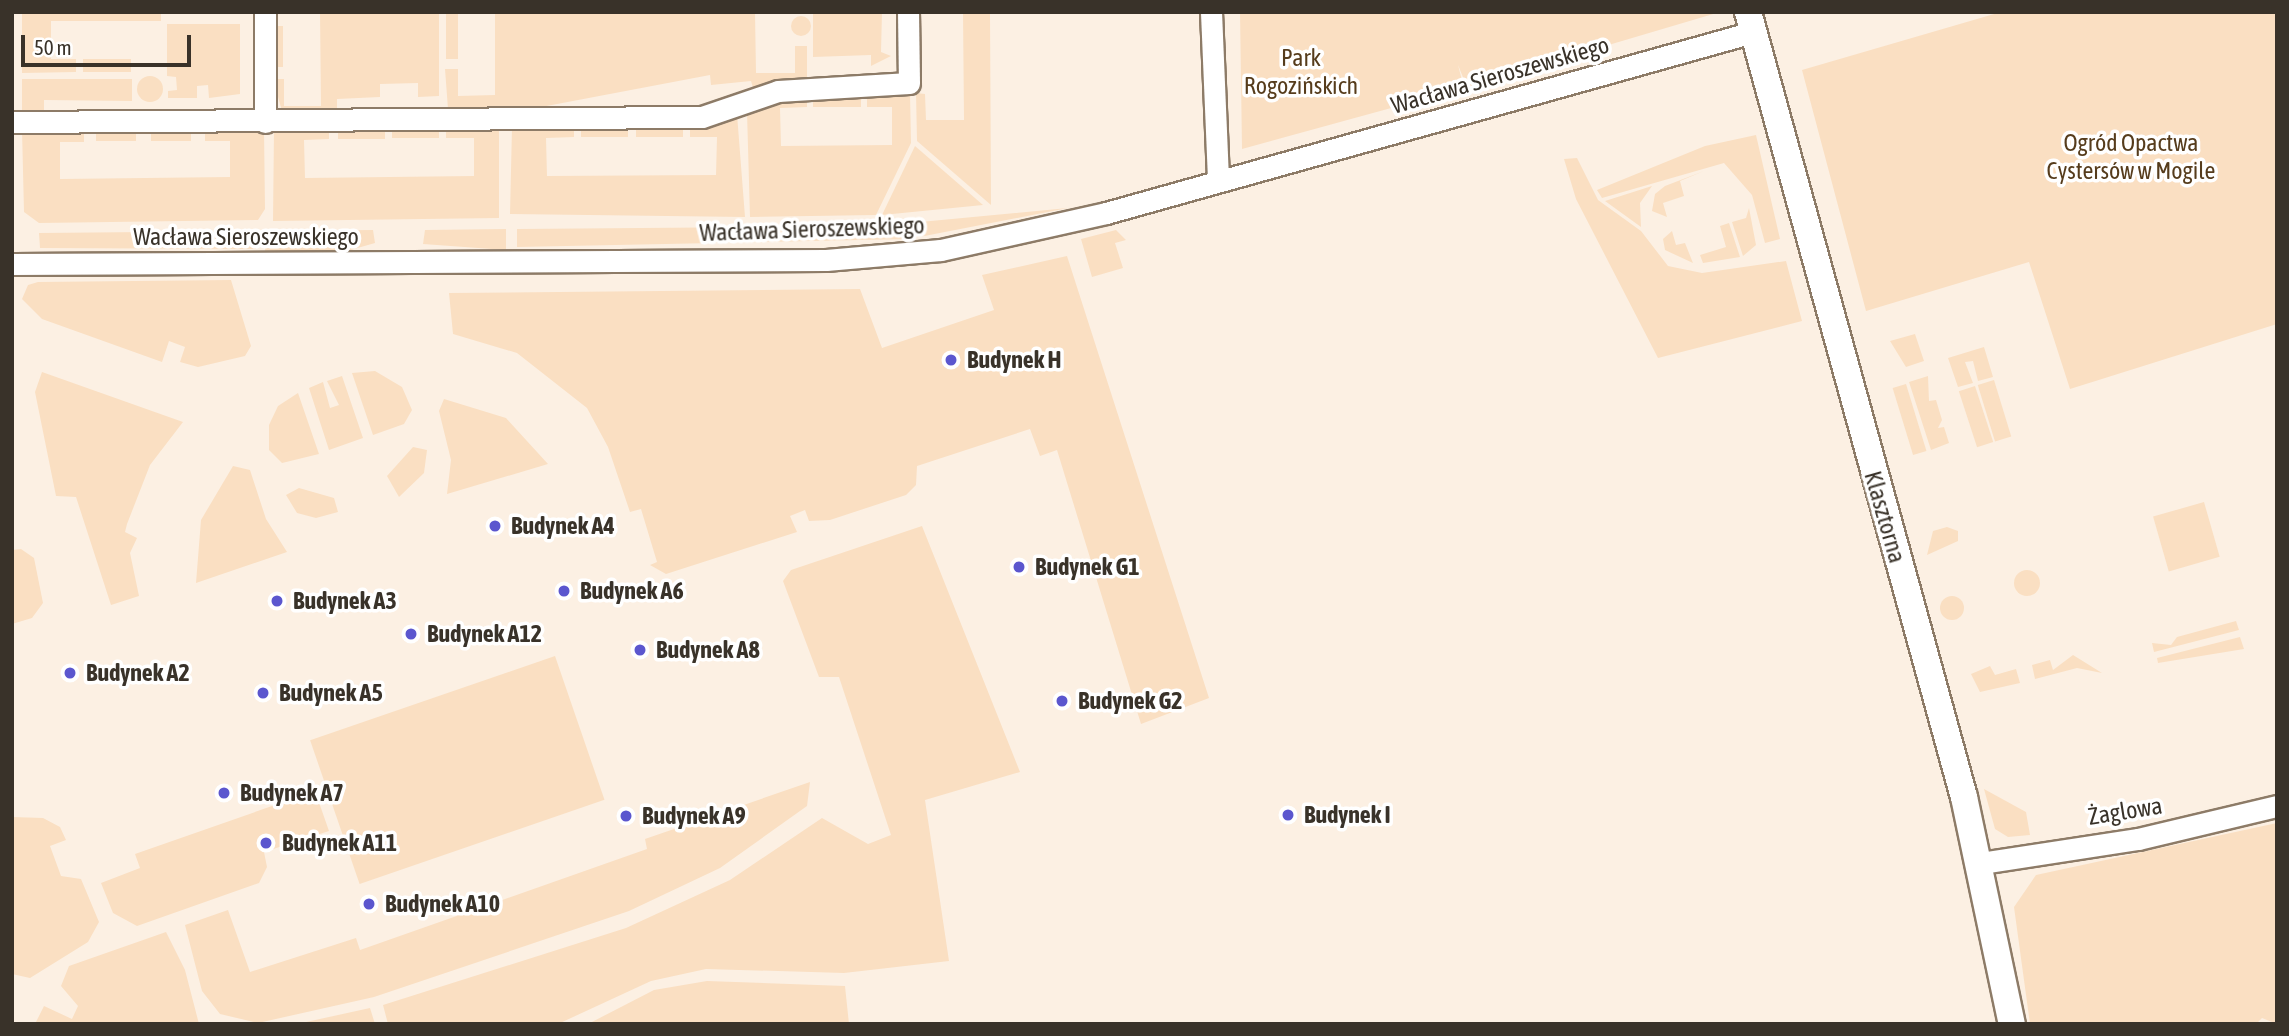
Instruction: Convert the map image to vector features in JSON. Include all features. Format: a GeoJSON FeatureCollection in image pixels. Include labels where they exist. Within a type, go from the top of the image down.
{"type":"FeatureCollection","features":[{"type":"Feature","properties":{"kind":"street"},"geometry":{"type":"LineString","coordinates":[[265,12],[265,122]]}},
{"type":"Feature","properties":{"kind":"street"},"geometry":{"type":"LineString","coordinates":[[12,122],[702,117],[788,90],[909,83],[908,12]]}},
{"type":"Feature","properties":{"kind":"street"},"geometry":{"type":"LineString","coordinates":[[1211,12],[1218,181]]}},
{"type":"Feature","properties":{"kind":"street","name":"Wacława Sieroszewskiego"},"geometry":{"type":"LineString","coordinates":[[12,264],[861,258],[1007,238],[1218,181],[1751,22]]}},
{"type":"Feature","properties":{"kind":"street","name":"Klasztorna"},"geometry":{"type":"LineString","coordinates":[[1751,22],[1981,863],[2011,1024]]}},
{"type":"Feature","properties":{"kind":"street","name":"Żaglowa"},"geometry":{"type":"LineString","coordinates":[[1981,863],[2138,839],[2277,806]]}},
{"type":"Feature","properties":{"kind":"green space"},"geometry":{"type":"Polygon","coordinates":[[[22,12],[161,12],[161,21],[51,21],[51,59],[76,59],[76,72],[22,73],[22,12]]]}},
{"type":"Feature","properties":{"kind":"green space"},"geometry":{"type":"Polygon","coordinates":[[[320,12],[439,12],[439,96],[418,97],[418,83],[380,84],[380,97],[337,99],[337,113],[282,111],[273,79],[284,79],[284,106],[321,106],[320,12]]]}},
{"type":"Feature","properties":{"kind":"green space"},"geometry":{"type":"Polygon","coordinates":[[[495,12],[755,12],[756,73],[795,73],[795,46],[807,46],[807,83],[755,94],[751,81],[711,85],[710,75],[536,108],[448,109],[445,69],[458,69],[458,96],[495,95],[495,12]]]}},
{"type":"Feature","properties":{"kind":"green space"},"geometry":{"type":"Polygon","coordinates":[[[813,12],[882,12],[881,52],[891,56],[871,66],[871,55],[813,57],[813,12]]]}},
{"type":"Feature","properties":{"kind":"green space"},"geometry":{"type":"Polygon","coordinates":[[[963,12],[990,12],[991,205],[917,141],[916,93],[925,94],[926,120],[964,120],[963,12]]]}},
{"type":"Feature","properties":{"kind":"green space","name":"Park Rogozińskich"},"geometry":{"type":"Polygon","coordinates":[[[1240,12],[1720,12],[1467,87],[1458,65],[1464,88],[1242,149],[1240,12]]]}},
{"type":"Feature","properties":{"kind":"green space","name":"Ogród Opactwa Cystersów w Mogile"},"geometry":{"type":"Polygon","coordinates":[[[2001,12],[2277,12],[2277,324],[2070,389],[2029,262],[1866,311],[1802,70],[2001,12]]]}},
{"type":"Feature","properties":{"kind":"green space"},"geometry":{"type":"Polygon","coordinates":[[[446,14],[458,14],[458,59],[446,59],[446,14]]]}},
{"type":"Feature","properties":{"kind":"green space"},"geometry":{"type":"Polygon","coordinates":[[[801,16],[808,19],[811,26],[808,33],[801,36],[794,33],[791,26],[794,19],[801,16]]]}},
{"type":"Feature","properties":{"kind":"green space"},"geometry":{"type":"Polygon","coordinates":[[[167,24],[240,24],[240,94],[209,98],[208,85],[197,86],[197,98],[168,98],[168,91],[177,90],[176,77],[167,76],[167,24]]]}},
{"type":"Feature","properties":{"kind":"green space"},"geometry":{"type":"Polygon","coordinates":[[[273,26],[283,26],[283,67],[273,67],[273,26]]]}},
{"type":"Feature","properties":{"kind":"green space"},"geometry":{"type":"Polygon","coordinates":[[[83,59],[131,59],[131,72],[83,72],[83,59]]]}},
{"type":"Feature","properties":{"kind":"green space"},"geometry":{"type":"Polygon","coordinates":[[[150,76],[159,80],[163,89],[159,98],[150,102],[141,98],[137,89],[141,80],[150,76]]]}},
{"type":"Feature","properties":{"kind":"green space"},"geometry":{"type":"Polygon","coordinates":[[[22,79],[132,79],[132,101],[44,100],[44,114],[22,114],[22,79]]]}},
{"type":"Feature","properties":{"kind":"green space"},"geometry":{"type":"Polygon","coordinates":[[[910,94],[911,143],[876,215],[750,217],[747,112],[807,95],[807,107],[780,108],[781,146],[892,145],[892,107],[867,107],[867,95],[910,94]]]}},
{"type":"Feature","properties":{"kind":"green space"},"geometry":{"type":"Polygon","coordinates":[[[813,95],[861,95],[861,107],[813,107],[813,95]]]}},
{"type":"Feature","properties":{"kind":"green space"},"geometry":{"type":"Polygon","coordinates":[[[737,114],[745,217],[510,214],[512,127],[574,128],[574,137],[546,138],[547,176],[716,175],[717,137],[690,137],[690,126],[737,114]]]}},
{"type":"Feature","properties":{"kind":"green space"},"geometry":{"type":"Polygon","coordinates":[[[636,126],[683,126],[683,137],[636,137],[636,126]]]}},
{"type":"Feature","properties":{"kind":"green space"},"geometry":{"type":"Polygon","coordinates":[[[499,127],[499,218],[273,221],[274,129],[329,129],[329,139],[304,140],[305,178],[474,176],[474,138],[446,138],[446,128],[499,127]]]}},
{"type":"Feature","properties":{"kind":"green space"},"geometry":{"type":"Polygon","coordinates":[[[581,127],[628,127],[628,137],[581,137],[581,127]]]}},
{"type":"Feature","properties":{"kind":"green space"},"geometry":{"type":"Polygon","coordinates":[[[338,128],[385,128],[385,139],[338,139],[338,128]]]}},
{"type":"Feature","properties":{"kind":"green space"},"geometry":{"type":"Polygon","coordinates":[[[392,128],[439,128],[439,138],[392,138],[392,128]]]}},
{"type":"Feature","properties":{"kind":"green space"},"geometry":{"type":"Polygon","coordinates":[[[151,129],[191,129],[191,141],[151,141],[151,129]]]}},
{"type":"Feature","properties":{"kind":"green space"},"geometry":{"type":"Polygon","coordinates":[[[205,129],[264,129],[265,209],[258,220],[39,223],[24,212],[22,130],[84,130],[84,142],[60,142],[60,179],[230,177],[230,141],[205,141],[205,129]]]}},
{"type":"Feature","properties":{"kind":"green space"},"geometry":{"type":"Polygon","coordinates":[[[96,130],[136,130],[136,141],[96,141],[96,130]]]}},
{"type":"Feature","properties":{"kind":"green space"},"geometry":{"type":"Polygon","coordinates":[[[1756,135],[1780,239],[1765,243],[1752,195],[1724,163],[1602,198],[1597,190],[1705,146],[1756,135]]]}},
{"type":"Feature","properties":{"kind":"green space"},"geometry":{"type":"Polygon","coordinates":[[[915,146],[983,205],[882,215],[915,146]]]}},
{"type":"Feature","properties":{"kind":"green space"},"geometry":{"type":"Polygon","coordinates":[[[1577,158],[1598,200],[1641,231],[1668,266],[1702,273],[1786,261],[1802,321],[1658,358],[1576,199],[1564,159],[1577,158]]]}},
{"type":"Feature","properties":{"kind":"green space"},"geometry":{"type":"Polygon","coordinates":[[[1704,171],[1680,181],[1684,196],[1663,203],[1667,217],[1652,211],[1655,194],[1665,186],[1704,171]]]}},
{"type":"Feature","properties":{"kind":"green space"},"geometry":{"type":"Polygon","coordinates":[[[1652,186],[1640,203],[1641,227],[1605,201],[1652,186]]]}},
{"type":"Feature","properties":{"kind":"green space"},"geometry":{"type":"Polygon","coordinates":[[[1068,208],[909,239],[517,247],[517,229],[878,226],[1068,208]]]}},
{"type":"Feature","properties":{"kind":"green space"},"geometry":{"type":"Polygon","coordinates":[[[1749,208],[1756,245],[1743,256],[1732,222],[1746,218],[1749,208]]]}},
{"type":"Feature","properties":{"kind":"green space"},"geometry":{"type":"Polygon","coordinates":[[[1729,223],[1740,257],[1703,263],[1700,255],[1726,247],[1720,226],[1729,223]]]}},
{"type":"Feature","properties":{"kind":"green space"},"geometry":{"type":"Polygon","coordinates":[[[506,229],[506,250],[423,244],[425,230],[506,229]]]}},
{"type":"Feature","properties":{"kind":"green space"},"geometry":{"type":"Polygon","coordinates":[[[373,230],[375,243],[347,251],[265,252],[266,231],[373,230]]]}},
{"type":"Feature","properties":{"kind":"green space"},"geometry":{"type":"Polygon","coordinates":[[[1116,230],[1126,240],[1115,243],[1123,268],[1092,277],[1081,239],[1116,230]]]}},
{"type":"Feature","properties":{"kind":"green space"},"geometry":{"type":"Polygon","coordinates":[[[255,231],[256,249],[40,248],[39,233],[255,231]]]}},
{"type":"Feature","properties":{"kind":"green space"},"geometry":{"type":"Polygon","coordinates":[[[1672,231],[1676,245],[1685,243],[1693,263],[1665,250],[1663,239],[1672,231]]]}},
{"type":"Feature","properties":{"kind":"green space"},"geometry":{"type":"Polygon","coordinates":[[[1067,256],[1209,698],[1141,724],[1057,450],[1040,456],[1030,429],[917,466],[916,485],[906,495],[830,520],[809,521],[805,510],[790,516],[797,532],[666,574],[650,565],[657,562],[641,509],[630,512],[608,447],[587,408],[517,353],[453,334],[449,293],[860,289],[882,348],[994,310],[982,275],[1067,256]]]}},
{"type":"Feature","properties":{"kind":"green space"},"geometry":{"type":"Polygon","coordinates":[[[231,280],[251,346],[245,356],[198,367],[180,362],[185,347],[169,341],[162,362],[42,319],[22,299],[28,285],[38,282],[231,280]]]}},
{"type":"Feature","properties":{"kind":"green space"},"geometry":{"type":"Polygon","coordinates":[[[1915,334],[1924,361],[1906,367],[1890,341],[1915,334]]]}},
{"type":"Feature","properties":{"kind":"green space"},"geometry":{"type":"Polygon","coordinates":[[[1984,347],[1993,377],[1978,381],[1973,361],[1965,362],[1973,383],[1958,387],[1948,358],[1984,347]]]}},
{"type":"Feature","properties":{"kind":"green space"},"geometry":{"type":"Polygon","coordinates":[[[375,371],[402,387],[412,410],[404,424],[373,435],[352,373],[375,371]]]}},
{"type":"Feature","properties":{"kind":"green space"},"geometry":{"type":"Polygon","coordinates":[[[42,372],[183,422],[150,465],[127,524],[125,532],[137,538],[130,553],[139,596],[111,605],[76,497],[56,496],[35,392],[42,372]]]}},
{"type":"Feature","properties":{"kind":"green space"},"geometry":{"type":"Polygon","coordinates":[[[342,376],[363,438],[329,450],[309,388],[323,382],[330,408],[339,405],[327,381],[342,376]]]}},
{"type":"Feature","properties":{"kind":"green space"},"geometry":{"type":"Polygon","coordinates":[[[1928,376],[1929,401],[1936,400],[1942,420],[1938,428],[1944,427],[1949,443],[1931,450],[1909,382],[1928,376]]]}},
{"type":"Feature","properties":{"kind":"green space"},"geometry":{"type":"Polygon","coordinates":[[[1994,380],[2011,436],[1995,441],[1978,385],[1994,380]]]}},
{"type":"Feature","properties":{"kind":"green space"},"geometry":{"type":"Polygon","coordinates":[[[1906,384],[1926,451],[1913,455],[1893,388],[1906,384]]]}},
{"type":"Feature","properties":{"kind":"green space"},"geometry":{"type":"Polygon","coordinates":[[[1975,386],[1993,442],[1977,447],[1959,391],[1975,386]]]}},
{"type":"Feature","properties":{"kind":"green space"},"geometry":{"type":"Polygon","coordinates":[[[298,393],[319,454],[282,463],[269,450],[269,425],[278,406],[298,393]]]}},
{"type":"Feature","properties":{"kind":"green space"},"geometry":{"type":"Polygon","coordinates":[[[444,399],[506,418],[548,464],[447,494],[451,460],[439,411],[444,399]]]}},
{"type":"Feature","properties":{"kind":"green space"},"geometry":{"type":"Polygon","coordinates":[[[413,447],[427,450],[424,473],[399,497],[387,476],[413,447]]]}},
{"type":"Feature","properties":{"kind":"green space"},"geometry":{"type":"Polygon","coordinates":[[[233,466],[250,470],[266,519],[287,552],[196,583],[201,520],[233,466]]]}},
{"type":"Feature","properties":{"kind":"green space"},"geometry":{"type":"Polygon","coordinates":[[[299,488],[334,498],[338,512],[316,518],[297,513],[286,495],[299,488]]]}},
{"type":"Feature","properties":{"kind":"green space"},"geometry":{"type":"Polygon","coordinates":[[[2204,502],[2220,557],[2169,571],[2153,517],[2204,502]]]}},
{"type":"Feature","properties":{"kind":"green space"},"geometry":{"type":"Polygon","coordinates":[[[922,526],[1020,772],[925,800],[949,961],[844,973],[706,969],[651,981],[558,1024],[388,1024],[383,1005],[626,928],[730,880],[822,818],[868,844],[891,835],[839,677],[819,677],[783,581],[791,570],[922,526]]]}},
{"type":"Feature","properties":{"kind":"green space"},"geometry":{"type":"Polygon","coordinates":[[[1947,527],[1958,531],[1958,541],[1927,555],[1933,531],[1947,527]]]}},
{"type":"Feature","properties":{"kind":"green space"},"geometry":{"type":"Polygon","coordinates":[[[21,549],[34,558],[43,603],[32,618],[12,624],[12,550],[21,549]]]}},
{"type":"Feature","properties":{"kind":"green space"},"geometry":{"type":"Polygon","coordinates":[[[2027,570],[2036,574],[2040,583],[2036,592],[2027,596],[2018,592],[2014,583],[2018,574],[2027,570]]]}},
{"type":"Feature","properties":{"kind":"green space"},"geometry":{"type":"Polygon","coordinates":[[[1952,596],[1961,599],[1964,608],[1961,617],[1952,620],[1943,617],[1940,608],[1943,599],[1952,596]]]}},
{"type":"Feature","properties":{"kind":"green space"},"geometry":{"type":"Polygon","coordinates":[[[2236,621],[2239,630],[2154,652],[2152,643],[2171,645],[2177,637],[2236,621]]]}},
{"type":"Feature","properties":{"kind":"green space"},"geometry":{"type":"Polygon","coordinates":[[[2240,637],[2244,649],[2158,663],[2157,658],[2240,637]]]}},
{"type":"Feature","properties":{"kind":"green space"},"geometry":{"type":"Polygon","coordinates":[[[2073,655],[2102,673],[2077,668],[2035,679],[2032,665],[2050,660],[2053,670],[2073,655]]]}},
{"type":"Feature","properties":{"kind":"green space"},"geometry":{"type":"Polygon","coordinates":[[[555,656],[604,800],[360,884],[310,740],[555,656]]]}},
{"type":"Feature","properties":{"kind":"green space"},"geometry":{"type":"Polygon","coordinates":[[[1990,666],[1995,675],[2016,669],[2020,683],[1980,692],[1971,674],[1990,666]]]}},
{"type":"Feature","properties":{"kind":"green space"},"geometry":{"type":"Polygon","coordinates":[[[810,782],[807,806],[720,868],[629,911],[374,997],[258,1023],[220,1014],[202,991],[185,925],[228,910],[250,972],[356,938],[360,950],[647,849],[645,839],[810,782]]]}},
{"type":"Feature","properties":{"kind":"green space"},"geometry":{"type":"Polygon","coordinates":[[[1984,789],[2026,812],[2030,835],[2008,837],[1995,829],[1984,789]]]}},
{"type":"Feature","properties":{"kind":"green space"},"geometry":{"type":"Polygon","coordinates":[[[315,791],[329,831],[264,852],[267,867],[259,883],[137,926],[113,913],[101,883],[140,868],[135,854],[315,791]]]}},
{"type":"Feature","properties":{"kind":"green space"},"geometry":{"type":"Polygon","coordinates":[[[12,817],[43,818],[60,827],[66,840],[50,846],[61,876],[81,879],[99,922],[88,942],[30,978],[12,974],[12,817]]]}},
{"type":"Feature","properties":{"kind":"green space"},"geometry":{"type":"Polygon","coordinates":[[[2277,823],[2277,1024],[2262,1018],[2256,1024],[2030,1024],[2014,907],[2036,875],[2277,823]]]}},
{"type":"Feature","properties":{"kind":"green space"},"geometry":{"type":"Polygon","coordinates":[[[166,932],[185,970],[199,1024],[35,1024],[44,1006],[72,1019],[78,1006],[61,986],[69,966],[166,932]]]}},
{"type":"Feature","properties":{"kind":"green space"},"geometry":{"type":"Polygon","coordinates":[[[707,981],[845,986],[849,1024],[588,1024],[654,990],[707,981]]]}},
{"type":"Feature","properties":{"kind":"green space"},"geometry":{"type":"Polygon","coordinates":[[[370,1008],[375,1024],[297,1024],[370,1008]]]}},
{"type":"Feature","properties":{"kind":"place","name":"Budynek H"},"geometry":{"type":"Point","coordinates":[951,360]}},
{"type":"Feature","properties":{"kind":"place","name":"Budynek A4"},"geometry":{"type":"Point","coordinates":[495,526]}},
{"type":"Feature","properties":{"kind":"place","name":"Budynek G1"},"geometry":{"type":"Point","coordinates":[1019,567]}},
{"type":"Feature","properties":{"kind":"place","name":"Budynek A6"},"geometry":{"type":"Point","coordinates":[564,591]}},
{"type":"Feature","properties":{"kind":"place","name":"Budynek A3"},"geometry":{"type":"Point","coordinates":[277,601]}},
{"type":"Feature","properties":{"kind":"place","name":"Budynek A12"},"geometry":{"type":"Point","coordinates":[411,634]}},
{"type":"Feature","properties":{"kind":"place","name":"Budynek A8"},"geometry":{"type":"Point","coordinates":[640,650]}},
{"type":"Feature","properties":{"kind":"place","name":"Budynek A2"},"geometry":{"type":"Point","coordinates":[70,673]}},
{"type":"Feature","properties":{"kind":"place","name":"Budynek A5"},"geometry":{"type":"Point","coordinates":[263,693]}},
{"type":"Feature","properties":{"kind":"place","name":"Budynek G2"},"geometry":{"type":"Point","coordinates":[1062,701]}},
{"type":"Feature","properties":{"kind":"place","name":"Budynek A7"},"geometry":{"type":"Point","coordinates":[224,793]}},
{"type":"Feature","properties":{"kind":"place","name":"Budynek I"},"geometry":{"type":"Point","coordinates":[1288,815]}},
{"type":"Feature","properties":{"kind":"place","name":"Budynek A9"},"geometry":{"type":"Point","coordinates":[626,816]}},
{"type":"Feature","properties":{"kind":"place","name":"Budynek A11"},"geometry":{"type":"Point","coordinates":[266,843]}},
{"type":"Feature","properties":{"kind":"place","name":"Budynek A10"},"geometry":{"type":"Point","coordinates":[369,904]}}]}
